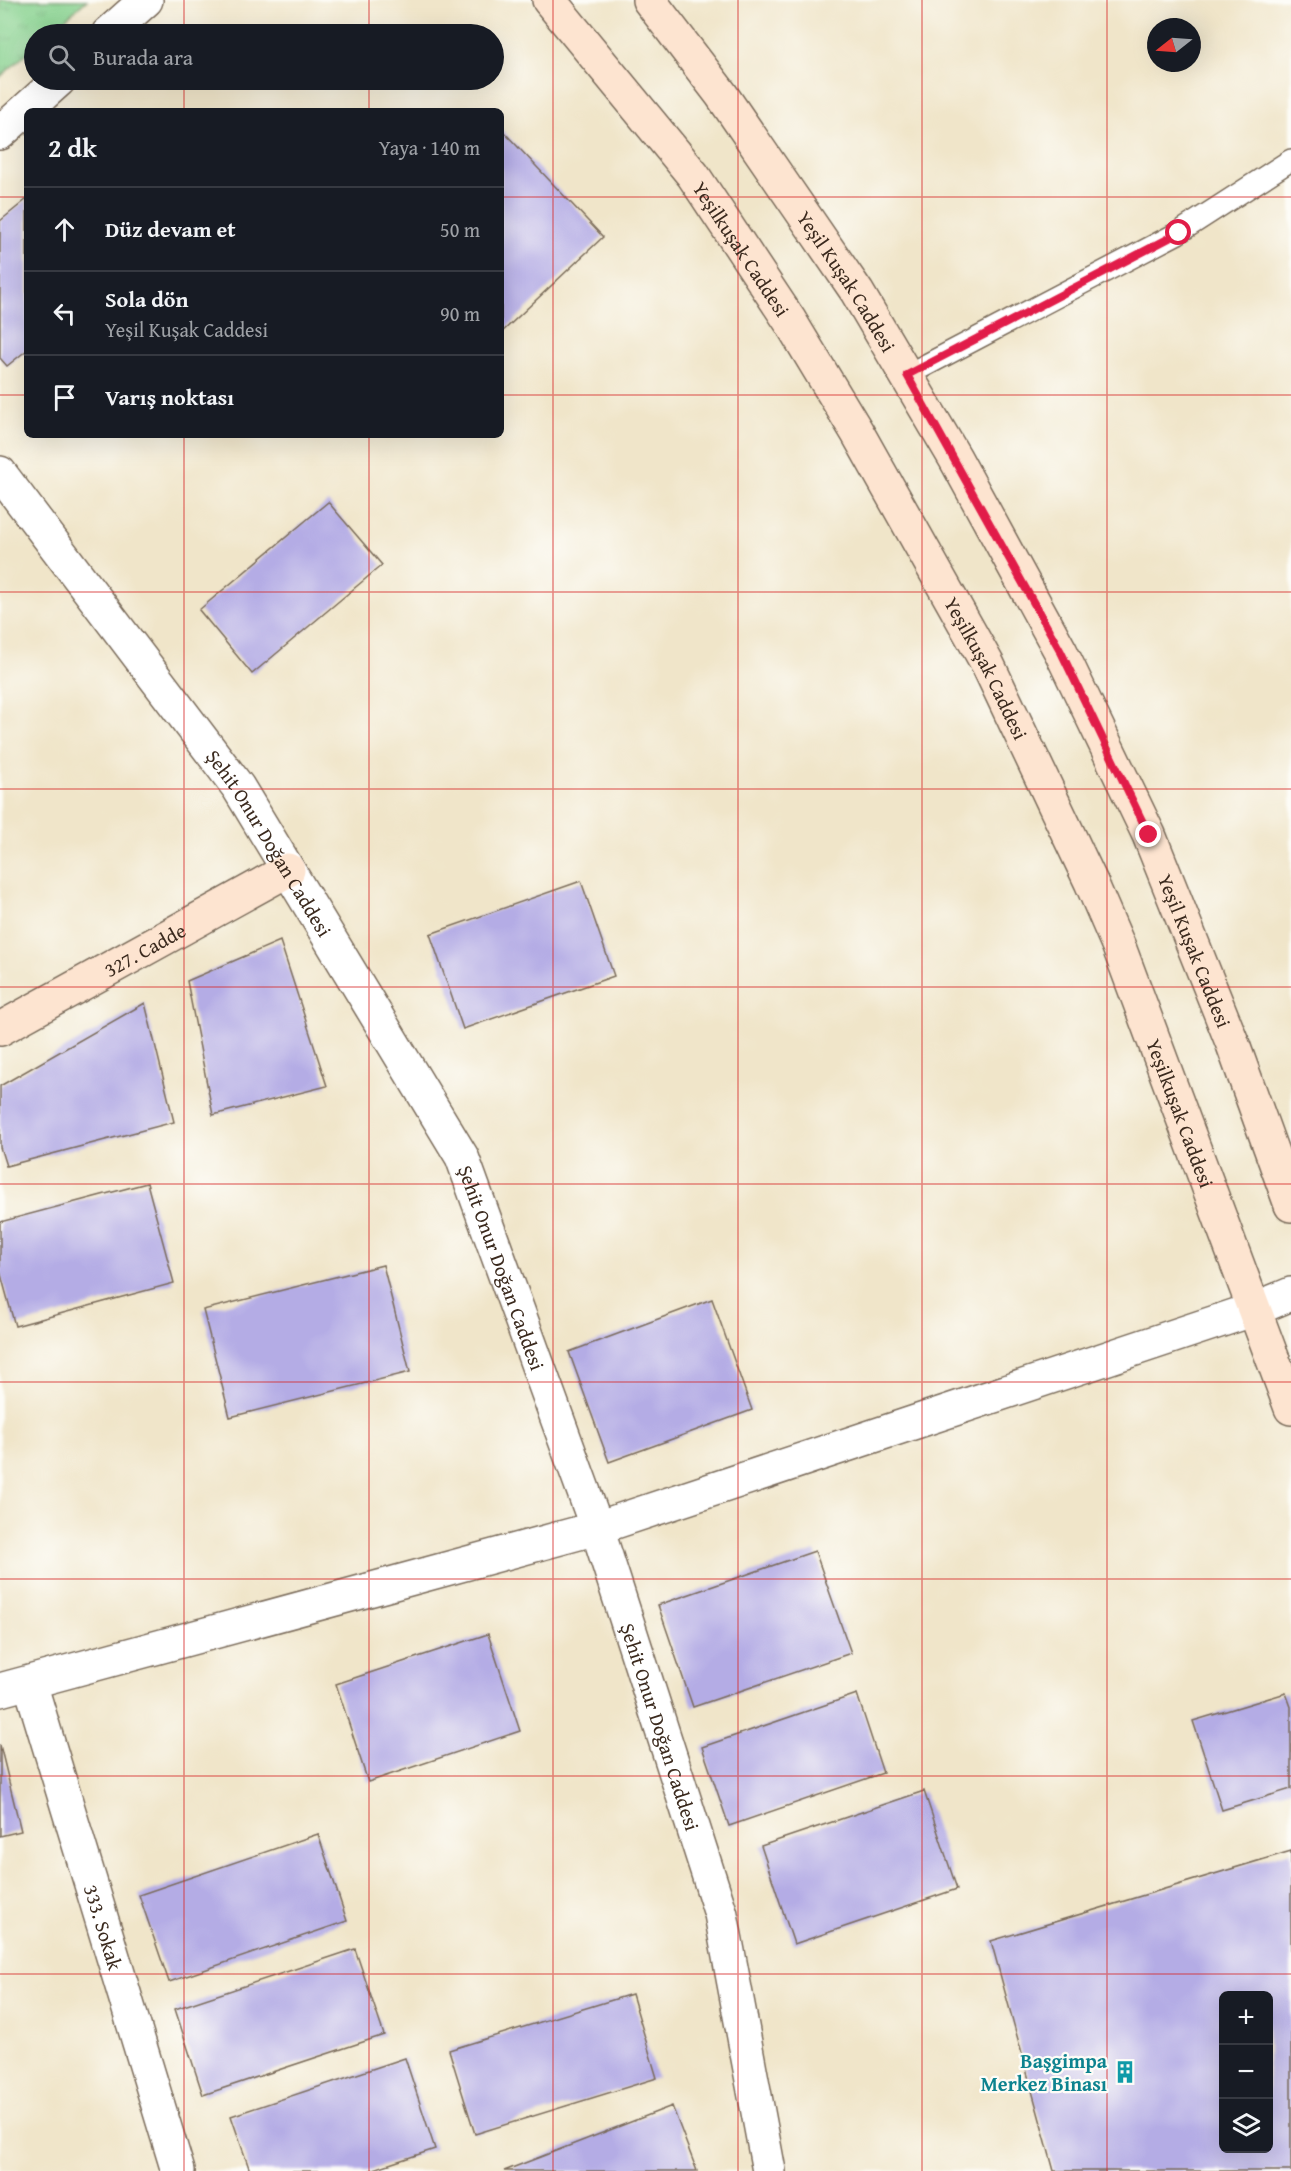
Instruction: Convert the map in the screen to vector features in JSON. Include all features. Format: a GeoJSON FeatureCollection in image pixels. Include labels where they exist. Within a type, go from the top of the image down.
{"type":"FeatureCollection","features":[{"type":"Feature","properties":{"kind":"main road","name":"Yeşilkuşak Caddesi"},"geometry":{"type":"LineString","coordinates":[[549,0],[693,175],[729,227],[856,432],[988,665],[1087,872],[1119,947],[1291,1408]]}},
{"type":"Feature","properties":{"kind":"main road","name":"Yeşil Kuşak Caddesi"},"geometry":{"type":"LineString","coordinates":[[649,0],[721,94],[793,195],[857,292],[907,375],[1028,590],[1100,729],[1149,835],[1187,927],[1291,1205]]}},
{"type":"Feature","properties":{"kind":"main road","name":"327. Cadde"},"geometry":{"type":"LineString","coordinates":[[0,1029],[288,870]]}},
{"type":"Feature","properties":{"kind":"street"},"geometry":{"type":"LineString","coordinates":[[119,24],[146,0]]}},
{"type":"Feature","properties":{"kind":"street"},"geometry":{"type":"LineString","coordinates":[[28,108],[48,90]]}},
{"type":"Feature","properties":{"kind":"street"},"geometry":{"type":"LineString","coordinates":[[0,134],[24,112]]}},
{"type":"Feature","properties":{"kind":"street","name":"Şehit Onur Doğan Caddesi"},"geometry":{"type":"LineString","coordinates":[[0,473],[238,787],[462,1157],[597,1528],[721,1914],[769,2171]]}},
{"type":"Feature","properties":{"kind":"street"},"geometry":{"type":"LineString","coordinates":[[15,1686],[597,1528],[1255,1309],[1291,1294]]}},
{"type":"Feature","properties":{"kind":"street","name":"333. Sokak"},"geometry":{"type":"LineString","coordinates":[[15,1686],[178,2171]]}},
{"type":"Feature","properties":{"kind":"lane"},"geometry":{"type":"LineString","coordinates":[[907,375],[1179,233],[1291,160]]}},
{"type":"Feature","properties":{"kind":"green space"},"geometry":{"type":"Polygon","coordinates":[[[0,0],[87,0],[59,24],[24,24],[24,56],[0,77],[0,0]]]}},
{"type":"Feature","properties":{"kind":"building"},"geometry":{"type":"Polygon","coordinates":[[[504,132],[603,237],[504,330],[504,132]]]}},
{"type":"Feature","properties":{"kind":"building"},"geometry":{"type":"Polygon","coordinates":[[[24,201],[24,352],[7,366],[0,358],[0,221],[24,201]]]}},
{"type":"Feature","properties":{"kind":"building"},"geometry":{"type":"Polygon","coordinates":[[[328,502],[382,565],[252,674],[199,610],[328,502]]]}},
{"type":"Feature","properties":{"kind":"building"},"geometry":{"type":"Polygon","coordinates":[[[581,881],[614,976],[463,1029],[430,934],[581,881]]]}},
{"type":"Feature","properties":{"kind":"building"},"geometry":{"type":"Polygon","coordinates":[[[280,941],[327,1086],[213,1115],[187,981],[280,941]]]}},
{"type":"Feature","properties":{"kind":"building"},"geometry":{"type":"Polygon","coordinates":[[[145,1003],[174,1122],[6,1166],[0,1147],[0,1086],[145,1003]]]}},
{"type":"Feature","properties":{"kind":"building"},"geometry":{"type":"Polygon","coordinates":[[[147,1183],[174,1283],[15,1326],[0,1271],[0,1222],[147,1183]]]}},
{"type":"Feature","properties":{"kind":"building"},"geometry":{"type":"Polygon","coordinates":[[[383,1265],[410,1372],[230,1417],[203,1310],[383,1265]]]}},
{"type":"Feature","properties":{"kind":"building"},"geometry":{"type":"Polygon","coordinates":[[[712,1299],[752,1410],[609,1462],[569,1352],[712,1299]]]}},
{"type":"Feature","properties":{"kind":"building"},"geometry":{"type":"Polygon","coordinates":[[[815,1551],[851,1653],[693,1707],[658,1605],[815,1551]]]}},
{"type":"Feature","properties":{"kind":"building"},"geometry":{"type":"Polygon","coordinates":[[[488,1634],[520,1731],[368,1782],[336,1684],[488,1634]]]}},
{"type":"Feature","properties":{"kind":"building"},"geometry":{"type":"Polygon","coordinates":[[[1286,1693],[1291,1707],[1291,1789],[1222,1810],[1193,1721],[1286,1693]]]}},
{"type":"Feature","properties":{"kind":"building"},"geometry":{"type":"Polygon","coordinates":[[[857,1694],[883,1773],[729,1826],[702,1747],[857,1694]]]}},
{"type":"Feature","properties":{"kind":"building"},"geometry":{"type":"Polygon","coordinates":[[[0,1745],[21,1831],[0,1836],[0,1745]]]}},
{"type":"Feature","properties":{"kind":"building"},"geometry":{"type":"Polygon","coordinates":[[[924,1791],[957,1889],[794,1944],[761,1846],[924,1791]]]}},
{"type":"Feature","properties":{"kind":"building"},"geometry":{"type":"Polygon","coordinates":[[[318,1834],[347,1921],[169,1982],[139,1895],[318,1834]]]}},
{"type":"Feature","properties":{"kind":"building","name":"Başgimpa Merkez Binası"},"geometry":{"type":"Polygon","coordinates":[[[1291,1851],[1291,2171],[1054,2171],[991,1941],[1291,1851]]]}},
{"type":"Feature","properties":{"kind":"building"},"geometry":{"type":"Polygon","coordinates":[[[355,1949],[384,2035],[203,2095],[175,2009],[355,1949]]]}},
{"type":"Feature","properties":{"kind":"building"},"geometry":{"type":"Polygon","coordinates":[[[632,1994],[657,2078],[475,2134],[449,2050],[632,1994]]]}},
{"type":"Feature","properties":{"kind":"building"},"geometry":{"type":"Polygon","coordinates":[[[405,2058],[435,2149],[368,2171],[250,2171],[231,2116],[405,2058]]]}},
{"type":"Feature","properties":{"kind":"building"},"geometry":{"type":"Polygon","coordinates":[[[672,2106],[697,2171],[504,2171],[672,2106]]]}},
{"type":"Feature","properties":{"kind":"place","name":"Başgimpa Merkez Binası"},"geometry":{"type":"Point","coordinates":[1125,2072]}},
{"type":"Feature","properties":{"kind":"route"},"geometry":{"type":"LineString","coordinates":[[1149,835],[1061,652],[907,375],[1179,233]]}}]}
